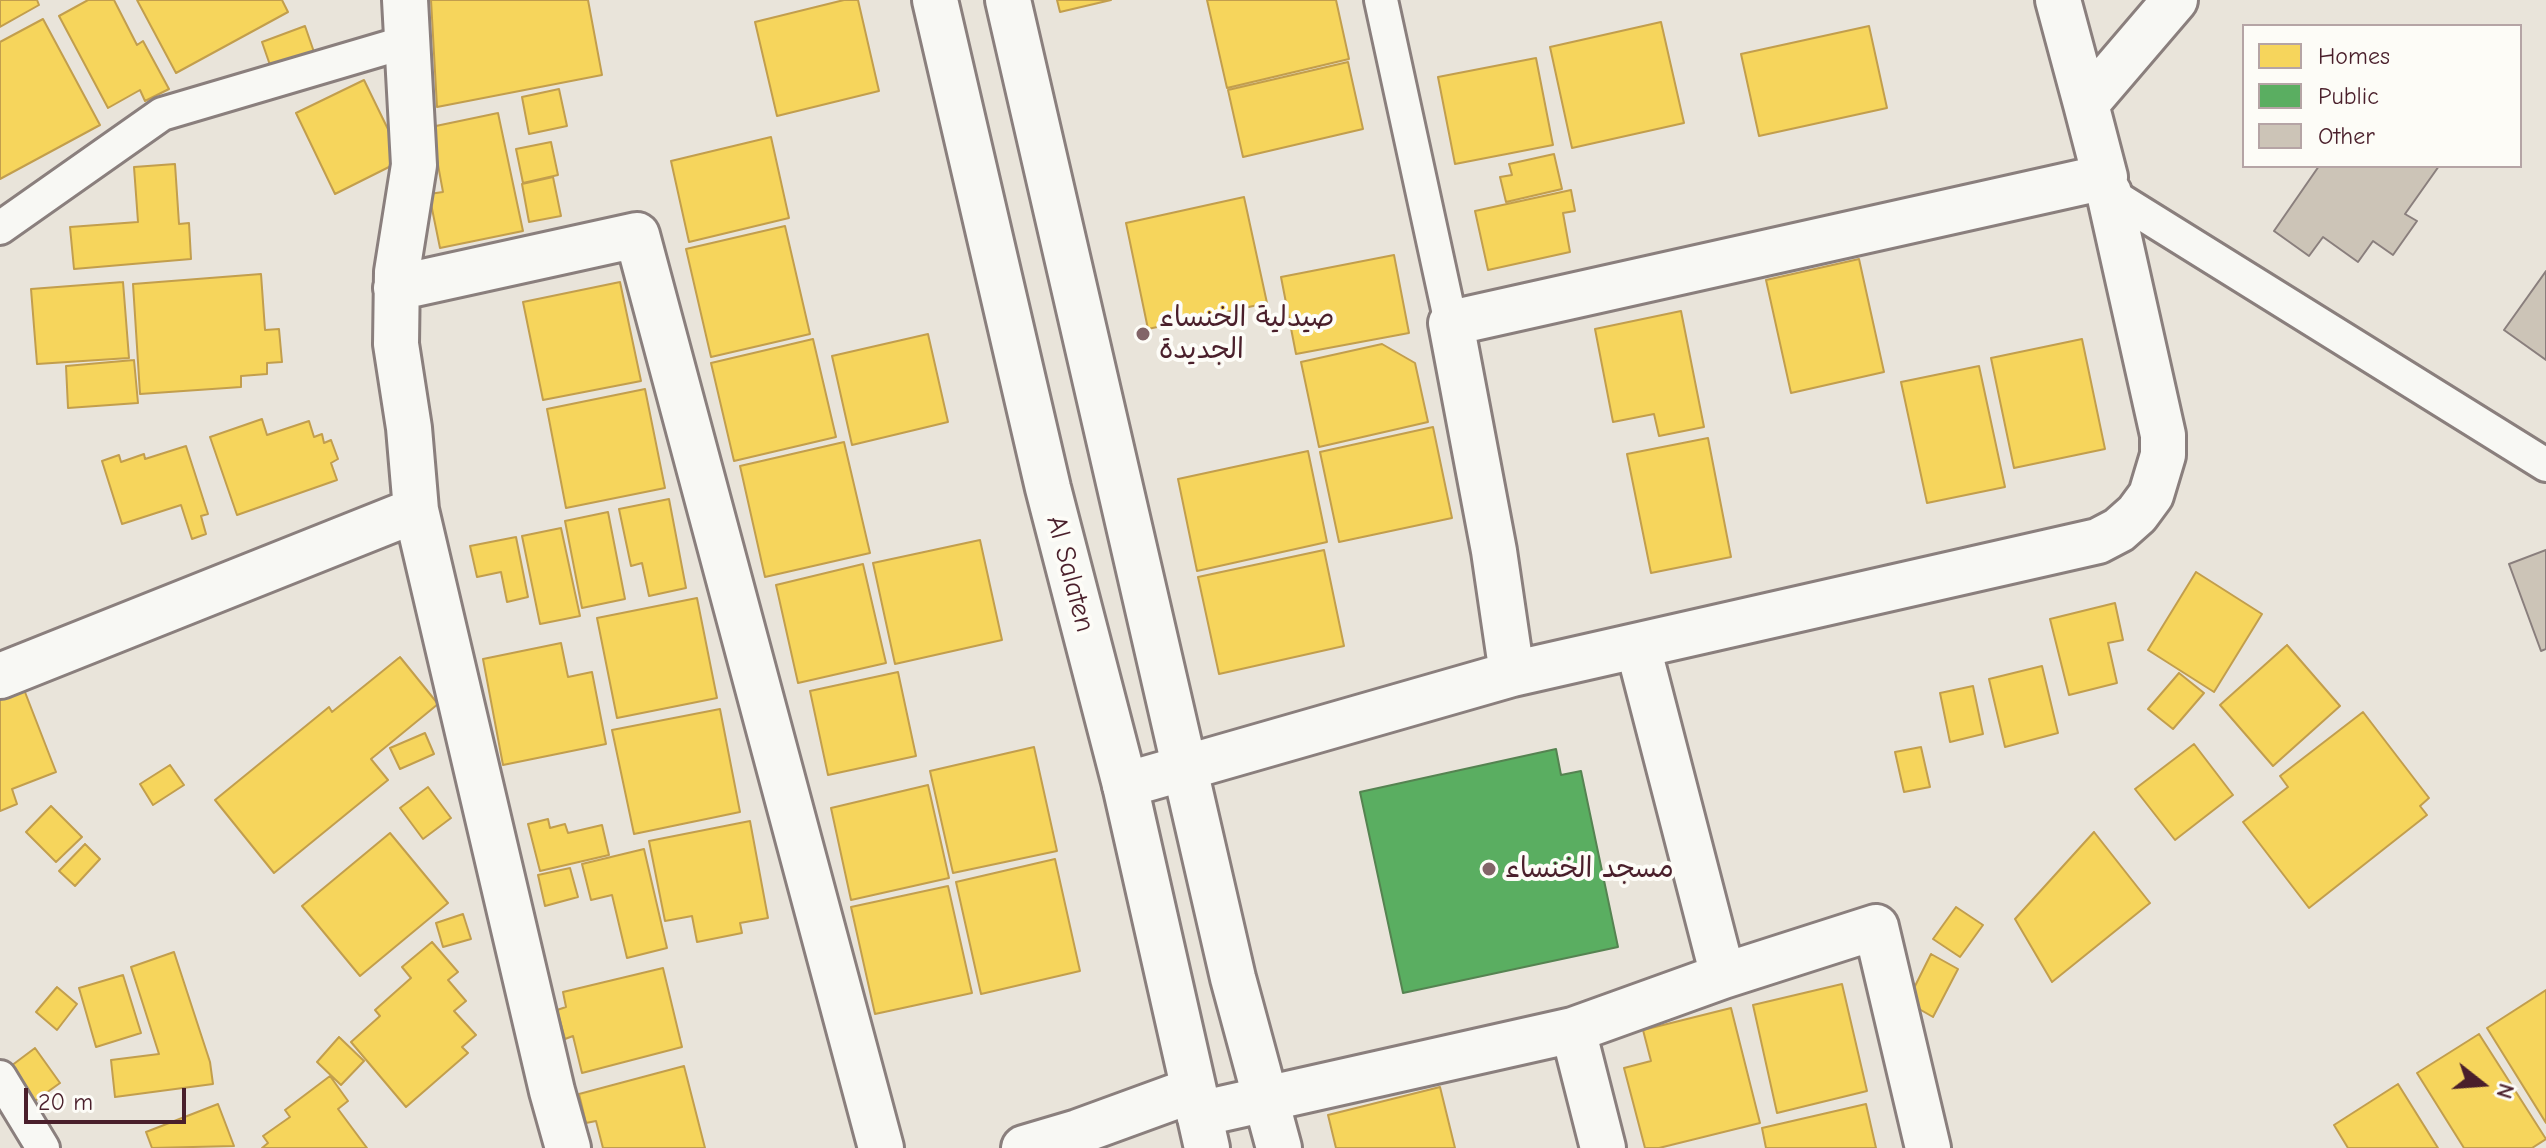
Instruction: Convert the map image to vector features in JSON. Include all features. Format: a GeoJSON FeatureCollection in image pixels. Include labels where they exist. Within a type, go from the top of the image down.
{"type":"FeatureCollection","features":[{"type":"Feature","properties":{"kind":"street","name":"Al Salaten"},"geometry":{"type":"LineString","coordinates":[[935,0],[1048,488],[1125,785],[1200,1117]]}},
{"type":"Feature","properties":{"kind":"street"},"geometry":{"type":"LineString","coordinates":[[1008,0],[1233,978],[1279,1148]]}},
{"type":"Feature","properties":{"kind":"street"},"geometry":{"type":"LineString","coordinates":[[1125,785],[1512,674],[2098,541],[2119,530],[2137,514],[2151,495],[2159,476],[2163,435],[2107,185],[2058,0]]}},
{"type":"Feature","properties":{"kind":"street"},"geometry":{"type":"LineString","coordinates":[[2086,104],[2175,0]]}},
{"type":"Feature","properties":{"kind":"street"},"geometry":{"type":"LineString","coordinates":[[406,21],[414,165],[396,288],[396,344],[409,428],[416,510],[548,1076],[568,1148]]}},
{"type":"Feature","properties":{"kind":"street"},"geometry":{"type":"LineString","coordinates":[[1512,674],[1494,551],[1451,323],[2107,185]]}},
{"type":"Feature","properties":{"kind":"street"},"geometry":{"type":"LineString","coordinates":[[396,288],[637,235],[881,1148]]}},
{"type":"Feature","properties":{"kind":"street"},"geometry":{"type":"LineString","coordinates":[[0,676],[416,510]]}},
{"type":"Feature","properties":{"kind":"street"},"geometry":{"type":"LineString","coordinates":[[1638,647],[1723,976]]}},
{"type":"Feature","properties":{"kind":"street"},"geometry":{"type":"LineString","coordinates":[[1024,1148],[1078,1132],[1200,1117],[1573,1030],[1723,976],[1876,927],[1928,1148]]}},
{"type":"Feature","properties":{"kind":"street"},"geometry":{"type":"LineString","coordinates":[[1573,1030],[1603,1148]]}},
{"type":"Feature","properties":{"kind":"lane"},"geometry":{"type":"LineString","coordinates":[[1381,0],[1451,323]]}},
{"type":"Feature","properties":{"kind":"lane"},"geometry":{"type":"LineString","coordinates":[[0,228],[162,114],[406,21]]}},
{"type":"Feature","properties":{"kind":"lane"},"geometry":{"type":"LineString","coordinates":[[2107,185],[2546,465]]}},
{"type":"Feature","properties":{"kind":"lane"},"geometry":{"type":"LineString","coordinates":[[0,1077],[43,1148]]}},
{"type":"Feature","properties":{"kind":"building: Homes"},"geometry":{"type":"Polygon","coordinates":[[[0,0],[37,0],[39,5],[0,27],[0,0]]]}},
{"type":"Feature","properties":{"kind":"building: Homes"},"geometry":{"type":"Polygon","coordinates":[[[88,0],[114,0],[137,45],[143,41],[169,89],[145,101],[140,90],[108,108],[59,16],[88,0]]]}},
{"type":"Feature","properties":{"kind":"building: Homes"},"geometry":{"type":"Polygon","coordinates":[[[137,0],[282,0],[288,12],[176,73],[137,0]]]}},
{"type":"Feature","properties":{"kind":"building: Homes"},"geometry":{"type":"Polygon","coordinates":[[[431,0],[588,0],[602,75],[437,107],[431,0]]]}},
{"type":"Feature","properties":{"kind":"building: Homes"},"geometry":{"type":"Polygon","coordinates":[[[844,0],[858,0],[879,91],[777,116],[755,22],[844,0]]]}},
{"type":"Feature","properties":{"kind":"building: Homes"},"geometry":{"type":"Polygon","coordinates":[[[1057,0],[1111,0],[1060,12],[1057,0]]]}},
{"type":"Feature","properties":{"kind":"building: Homes"},"geometry":{"type":"Polygon","coordinates":[[[1207,0],[1336,0],[1349,59],[1227,88],[1207,0]]]}},
{"type":"Feature","properties":{"kind":"building: Homes"},"geometry":{"type":"Polygon","coordinates":[[[43,19],[100,125],[0,179],[0,42],[43,19]]]}},
{"type":"Feature","properties":{"kind":"building: Homes"},"geometry":{"type":"Polygon","coordinates":[[[1661,22],[1684,123],[1572,148],[1550,47],[1661,22]]]}},
{"type":"Feature","properties":{"kind":"building: Homes"},"geometry":{"type":"Polygon","coordinates":[[[305,26],[314,52],[271,68],[262,42],[305,26]]]}},
{"type":"Feature","properties":{"kind":"building: Homes"},"geometry":{"type":"Polygon","coordinates":[[[1869,26],[1887,108],[1759,136],[1741,54],[1869,26]]]}},
{"type":"Feature","properties":{"kind":"building: Homes"},"geometry":{"type":"Polygon","coordinates":[[[1536,58],[1553,145],[1455,164],[1438,77],[1536,58]]]}},
{"type":"Feature","properties":{"kind":"building: Homes"},"geometry":{"type":"Polygon","coordinates":[[[1348,62],[1363,129],[1243,157],[1228,90],[1348,62]]]}},
{"type":"Feature","properties":{"kind":"building: Homes"},"geometry":{"type":"Polygon","coordinates":[[[364,80],[403,160],[335,194],[296,113],[364,80]]]}},
{"type":"Feature","properties":{"kind":"building: Homes"},"geometry":{"type":"Polygon","coordinates":[[[559,89],[567,126],[529,134],[522,97],[559,89]]]}},
{"type":"Feature","properties":{"kind":"building: Homes"},"geometry":{"type":"Polygon","coordinates":[[[498,113],[523,231],[440,248],[429,194],[443,192],[431,127],[498,113]]]}},
{"type":"Feature","properties":{"kind":"building: Homes"},"geometry":{"type":"Polygon","coordinates":[[[771,137],[789,218],[689,242],[671,161],[771,137]]]}},
{"type":"Feature","properties":{"kind":"building: Homes"},"geometry":{"type":"Polygon","coordinates":[[[551,142],[558,175],[523,183],[516,149],[551,142]]]}},
{"type":"Feature","properties":{"kind":"building: Homes"},"geometry":{"type":"Polygon","coordinates":[[[1554,154],[1562,189],[1506,202],[1500,177],[1512,175],[1509,164],[1554,154]]]}},
{"type":"Feature","properties":{"kind":"building: Homes"},"geometry":{"type":"Polygon","coordinates":[[[175,164],[179,224],[189,223],[191,259],[74,269],[70,227],[138,222],[134,167],[175,164]]]}},
{"type":"Feature","properties":{"kind":"building: Homes"},"geometry":{"type":"Polygon","coordinates":[[[553,177],[561,216],[529,222],[522,184],[553,177]]]}},
{"type":"Feature","properties":{"kind":"building: Homes"},"geometry":{"type":"Polygon","coordinates":[[[1571,190],[1575,211],[1563,213],[1570,252],[1488,270],[1475,211],[1571,190]]]}},
{"type":"Feature","properties":{"kind":"building: Homes"},"geometry":{"type":"Polygon","coordinates":[[[1244,197],[1267,303],[1148,329],[1126,223],[1244,197]]]}},
{"type":"Feature","properties":{"kind":"building: Homes"},"geometry":{"type":"Polygon","coordinates":[[[785,226],[810,334],[711,357],[686,249],[785,226]]]}},
{"type":"Feature","properties":{"kind":"building: Homes"},"geometry":{"type":"Polygon","coordinates":[[[1394,255],[1409,333],[1296,354],[1281,277],[1394,255]]]}},
{"type":"Feature","properties":{"kind":"building: Homes"},"geometry":{"type":"Polygon","coordinates":[[[1859,259],[1884,372],[1791,393],[1766,280],[1859,259]]]}},
{"type":"Feature","properties":{"kind":"building: Homes"},"geometry":{"type":"Polygon","coordinates":[[[261,274],[265,330],[279,329],[282,362],[267,363],[267,374],[241,376],[241,387],[140,394],[133,284],[261,274]]]}},
{"type":"Feature","properties":{"kind":"building: Homes"},"geometry":{"type":"Polygon","coordinates":[[[123,282],[129,358],[37,364],[31,289],[123,282]]]}},
{"type":"Feature","properties":{"kind":"building: Homes"},"geometry":{"type":"Polygon","coordinates":[[[620,282],[641,381],[543,400],[523,302],[620,282]]]}},
{"type":"Feature","properties":{"kind":"building: Homes"},"geometry":{"type":"Polygon","coordinates":[[[1681,311],[1704,427],[1659,436],[1654,414],[1613,422],[1595,329],[1681,311]]]}},
{"type":"Feature","properties":{"kind":"building: Homes"},"geometry":{"type":"Polygon","coordinates":[[[928,334],[948,422],[852,445],[832,356],[928,334]]]}},
{"type":"Feature","properties":{"kind":"building: Homes"},"geometry":{"type":"Polygon","coordinates":[[[813,339],[836,437],[734,461],[711,363],[813,339]]]}},
{"type":"Feature","properties":{"kind":"building: Homes"},"geometry":{"type":"Polygon","coordinates":[[[2082,339],[2105,449],[2014,468],[1991,358],[2082,339]]]}},
{"type":"Feature","properties":{"kind":"building: Homes"},"geometry":{"type":"Polygon","coordinates":[[[1382,344],[1415,363],[1428,422],[1319,447],[1301,362],[1382,344]]]}},
{"type":"Feature","properties":{"kind":"building: Homes"},"geometry":{"type":"Polygon","coordinates":[[[134,360],[138,403],[68,408],[66,366],[134,360]]]}},
{"type":"Feature","properties":{"kind":"building: Homes"},"geometry":{"type":"Polygon","coordinates":[[[1979,366],[2005,487],[1927,503],[1901,382],[1979,366]]]}},
{"type":"Feature","properties":{"kind":"building: Homes"},"geometry":{"type":"Polygon","coordinates":[[[645,389],[665,488],[566,508],[547,409],[645,389]]]}},
{"type":"Feature","properties":{"kind":"building: Homes"},"geometry":{"type":"Polygon","coordinates":[[[262,419],[267,435],[309,421],[314,437],[322,434],[324,443],[331,440],[338,459],[331,463],[337,480],[237,515],[210,437],[262,419]]]}},
{"type":"Feature","properties":{"kind":"building: Homes"},"geometry":{"type":"Polygon","coordinates":[[[1433,427],[1452,518],[1339,542],[1320,452],[1433,427]]]}},
{"type":"Feature","properties":{"kind":"building: Homes"},"geometry":{"type":"Polygon","coordinates":[[[1708,438],[1731,557],[1651,573],[1627,454],[1708,438]]]}},
{"type":"Feature","properties":{"kind":"building: Homes"},"geometry":{"type":"Polygon","coordinates":[[[844,442],[870,553],[765,577],[740,466],[844,442]]]}},
{"type":"Feature","properties":{"kind":"building: Homes"},"geometry":{"type":"Polygon","coordinates":[[[186,446],[208,514],[201,516],[206,534],[192,539],[181,505],[122,524],[102,461],[119,455],[121,462],[144,454],[145,459],[186,446]]]}},
{"type":"Feature","properties":{"kind":"building: Homes"},"geometry":{"type":"Polygon","coordinates":[[[1308,451],[1327,542],[1197,571],[1178,479],[1308,451]]]}},
{"type":"Feature","properties":{"kind":"building: Homes"},"geometry":{"type":"Polygon","coordinates":[[[669,499],[686,588],[649,596],[642,563],[631,566],[619,509],[669,499]]]}},
{"type":"Feature","properties":{"kind":"building: Homes"},"geometry":{"type":"Polygon","coordinates":[[[608,512],[625,599],[582,608],[565,521],[608,512]]]}},
{"type":"Feature","properties":{"kind":"building: Homes"},"geometry":{"type":"Polygon","coordinates":[[[561,528],[580,616],[540,624],[522,536],[561,528]]]}},
{"type":"Feature","properties":{"kind":"building: Homes"},"geometry":{"type":"Polygon","coordinates":[[[516,537],[528,597],[507,602],[501,572],[477,577],[470,546],[516,537]]]}},
{"type":"Feature","properties":{"kind":"building: Homes"},"geometry":{"type":"Polygon","coordinates":[[[980,540],[1002,640],[895,664],[873,563],[980,540]]]}},
{"type":"Feature","properties":{"kind":"building: Homes"},"geometry":{"type":"Polygon","coordinates":[[[1324,550],[1344,646],[1219,674],[1198,577],[1324,550]]]}},
{"type":"Feature","properties":{"kind":"building: Homes"},"geometry":{"type":"Polygon","coordinates":[[[863,564],[886,663],[798,683],[776,585],[863,564]]]}},
{"type":"Feature","properties":{"kind":"building: Homes"},"geometry":{"type":"Polygon","coordinates":[[[2196,572],[2262,614],[2214,692],[2148,650],[2196,572]]]}},
{"type":"Feature","properties":{"kind":"building: Homes"},"geometry":{"type":"Polygon","coordinates":[[[697,598],[717,698],[617,718],[597,618],[697,598]]]}},
{"type":"Feature","properties":{"kind":"building: Homes"},"geometry":{"type":"Polygon","coordinates":[[[2115,603],[2123,640],[2108,643],[2117,683],[2069,695],[2050,619],[2115,603]]]}},
{"type":"Feature","properties":{"kind":"building: Homes"},"geometry":{"type":"Polygon","coordinates":[[[561,643],[568,677],[592,672],[606,744],[503,765],[483,659],[561,643]]]}},
{"type":"Feature","properties":{"kind":"building: Homes"},"geometry":{"type":"Polygon","coordinates":[[[2287,645],[2340,706],[2273,766],[2220,705],[2287,645]]]}},
{"type":"Feature","properties":{"kind":"building: Homes"},"geometry":{"type":"Polygon","coordinates":[[[400,657],[438,704],[371,759],[388,780],[274,873],[215,800],[329,707],[332,712],[400,657]]]}},
{"type":"Feature","properties":{"kind":"building: Homes"},"geometry":{"type":"Polygon","coordinates":[[[2042,666],[2058,733],[2005,747],[1989,679],[2042,666]]]}},
{"type":"Feature","properties":{"kind":"building: Homes"},"geometry":{"type":"Polygon","coordinates":[[[898,672],[916,756],[828,775],[810,691],[898,672]]]}},
{"type":"Feature","properties":{"kind":"building: Homes"},"geometry":{"type":"Polygon","coordinates":[[[2179,673],[2204,693],[2173,729],[2148,709],[2179,673]]]}},
{"type":"Feature","properties":{"kind":"building: Homes"},"geometry":{"type":"Polygon","coordinates":[[[1973,686],[1983,734],[1950,742],[1940,693],[1973,686]]]}},
{"type":"Feature","properties":{"kind":"building: Homes"},"geometry":{"type":"Polygon","coordinates":[[[23,687],[56,772],[12,789],[17,804],[0,811],[0,696],[23,687]]]}},
{"type":"Feature","properties":{"kind":"building: Homes"},"geometry":{"type":"Polygon","coordinates":[[[720,709],[740,812],[634,834],[612,730],[720,709]]]}},
{"type":"Feature","properties":{"kind":"building: Homes"},"geometry":{"type":"Polygon","coordinates":[[[2363,712],[2429,798],[2420,806],[2427,815],[2309,908],[2243,822],[2288,787],[2280,776],[2363,712]]]}},
{"type":"Feature","properties":{"kind":"building: Homes"},"geometry":{"type":"Polygon","coordinates":[[[425,733],[434,754],[400,769],[390,748],[425,733]]]}},
{"type":"Feature","properties":{"kind":"building: Homes"},"geometry":{"type":"Polygon","coordinates":[[[2194,744],[2233,795],[2175,840],[2135,789],[2194,744]]]}},
{"type":"Feature","properties":{"kind":"building: Homes"},"geometry":{"type":"Polygon","coordinates":[[[1034,747],[1057,851],[953,873],[930,771],[1034,747]]]}},
{"type":"Feature","properties":{"kind":"building: Homes"},"geometry":{"type":"Polygon","coordinates":[[[1921,747],[1930,787],[1904,792],[1895,752],[1921,747]]]}},
{"type":"Feature","properties":{"kind":"building: Homes"},"geometry":{"type":"Polygon","coordinates":[[[170,765],[184,785],[153,805],[140,784],[170,765]]]}},
{"type":"Feature","properties":{"kind":"building: Homes"},"geometry":{"type":"Polygon","coordinates":[[[928,785],[949,878],[851,900],[831,808],[928,785]]]}},
{"type":"Feature","properties":{"kind":"building: Homes"},"geometry":{"type":"Polygon","coordinates":[[[428,787],[451,818],[423,839],[400,808],[428,787]]]}},
{"type":"Feature","properties":{"kind":"building: Homes"},"geometry":{"type":"Polygon","coordinates":[[[51,806],[82,837],[56,862],[26,832],[51,806]]]}},
{"type":"Feature","properties":{"kind":"building: Homes"},"geometry":{"type":"Polygon","coordinates":[[[548,819],[550,828],[565,824],[568,833],[602,825],[609,855],[540,871],[528,824],[548,819]]]}},
{"type":"Feature","properties":{"kind":"building: Homes"},"geometry":{"type":"Polygon","coordinates":[[[750,821],[768,918],[740,923],[742,933],[697,942],[692,916],[665,921],[649,841],[750,821]]]}},
{"type":"Feature","properties":{"kind":"building: Homes"},"geometry":{"type":"Polygon","coordinates":[[[2094,832],[2150,903],[2052,982],[2015,919],[2094,832]]]}},
{"type":"Feature","properties":{"kind":"building: Homes"},"geometry":{"type":"Polygon","coordinates":[[[390,833],[448,903],[360,976],[302,906],[390,833]]]}},
{"type":"Feature","properties":{"kind":"building: Homes"},"geometry":{"type":"Polygon","coordinates":[[[85,844],[100,859],[75,886],[59,871],[85,844]]]}},
{"type":"Feature","properties":{"kind":"building: Homes"},"geometry":{"type":"Polygon","coordinates":[[[644,849],[667,948],[627,958],[612,895],[591,900],[582,864],[644,849]]]}},
{"type":"Feature","properties":{"kind":"building: Homes"},"geometry":{"type":"Polygon","coordinates":[[[1055,859],[1080,971],[981,994],[956,882],[1055,859]]]}},
{"type":"Feature","properties":{"kind":"building: Homes"},"geometry":{"type":"Polygon","coordinates":[[[570,868],[578,897],[545,906],[538,875],[570,868]]]}},
{"type":"Feature","properties":{"kind":"building: Homes"},"geometry":{"type":"Polygon","coordinates":[[[948,886],[972,993],[875,1014],[851,907],[948,886]]]}},
{"type":"Feature","properties":{"kind":"building: Homes"},"geometry":{"type":"Polygon","coordinates":[[[1956,907],[1983,925],[1960,957],[1933,939],[1956,907]]]}},
{"type":"Feature","properties":{"kind":"building: Homes"},"geometry":{"type":"Polygon","coordinates":[[[463,914],[471,939],[443,947],[436,923],[463,914]]]}},
{"type":"Feature","properties":{"kind":"building: Homes"},"geometry":{"type":"Polygon","coordinates":[[[432,942],[458,972],[448,980],[466,1001],[454,1011],[476,1035],[462,1047],[468,1053],[406,1107],[351,1042],[380,1016],[375,1010],[411,978],[402,967],[432,942]]]}},
{"type":"Feature","properties":{"kind":"building: Homes"},"geometry":{"type":"Polygon","coordinates":[[[174,952],[210,1062],[213,1084],[115,1097],[111,1060],[159,1054],[131,967],[174,952]]]}},
{"type":"Feature","properties":{"kind":"building: Homes"},"geometry":{"type":"Polygon","coordinates":[[[1931,954],[1958,969],[1933,1017],[1907,1002],[1931,954]]]}},
{"type":"Feature","properties":{"kind":"building: Homes"},"geometry":{"type":"Polygon","coordinates":[[[663,968],[682,1047],[582,1073],[573,1036],[565,1039],[557,1010],[566,1007],[563,992],[663,968]]]}},
{"type":"Feature","properties":{"kind":"building: Homes"},"geometry":{"type":"Polygon","coordinates":[[[123,975],[141,1033],[96,1047],[79,988],[123,975]]]}},
{"type":"Feature","properties":{"kind":"building: Homes"},"geometry":{"type":"Polygon","coordinates":[[[1842,984],[1867,1091],[1777,1113],[1753,1005],[1842,984]]]}},
{"type":"Feature","properties":{"kind":"building: Homes"},"geometry":{"type":"Polygon","coordinates":[[[57,987],[77,1004],[57,1030],[36,1012],[57,987]]]}},
{"type":"Feature","properties":{"kind":"building: Homes"},"geometry":{"type":"Polygon","coordinates":[[[2546,990],[2546,1123],[2487,1028],[2546,990]]]}},
{"type":"Feature","properties":{"kind":"building: Homes"},"geometry":{"type":"Polygon","coordinates":[[[1731,1008],[1760,1123],[1659,1148],[1645,1148],[1624,1068],[1651,1061],[1643,1030],[1731,1008]]]}},
{"type":"Feature","properties":{"kind":"building: Homes"},"geometry":{"type":"Polygon","coordinates":[[[2479,1034],[2546,1139],[2532,1148],[2464,1148],[2417,1073],[2479,1034]]]}},
{"type":"Feature","properties":{"kind":"building: Homes"},"geometry":{"type":"Polygon","coordinates":[[[339,1037],[364,1061],[341,1085],[317,1062],[339,1037]]]}},
{"type":"Feature","properties":{"kind":"building: Homes"},"geometry":{"type":"Polygon","coordinates":[[[35,1048],[60,1083],[32,1103],[7,1069],[35,1048]]]}},
{"type":"Feature","properties":{"kind":"building: Homes"},"geometry":{"type":"Polygon","coordinates":[[[684,1066],[705,1148],[603,1148],[596,1121],[586,1123],[579,1094],[684,1066]]]}},
{"type":"Feature","properties":{"kind":"building: Homes"},"geometry":{"type":"Polygon","coordinates":[[[330,1076],[348,1101],[338,1109],[367,1148],[262,1148],[268,1143],[263,1136],[290,1117],[285,1110],[330,1076]]]}},
{"type":"Feature","properties":{"kind":"building: Homes"},"geometry":{"type":"Polygon","coordinates":[[[2398,1084],[2438,1148],[2348,1148],[2334,1125],[2398,1084]]]}},
{"type":"Feature","properties":{"kind":"building: Homes"},"geometry":{"type":"Polygon","coordinates":[[[1440,1087],[1455,1148],[1336,1148],[1328,1115],[1440,1087]]]}},
{"type":"Feature","properties":{"kind":"building: Homes"},"geometry":{"type":"Polygon","coordinates":[[[218,1104],[234,1146],[152,1148],[146,1132],[218,1104]]]}},
{"type":"Feature","properties":{"kind":"building: Homes"},"geometry":{"type":"Polygon","coordinates":[[[1866,1104],[1876,1148],[1766,1148],[1762,1128],[1866,1104]]]}},
{"type":"Feature","properties":{"kind":"building: Public","name":"مسجد الخنساء"},"geometry":{"type":"Polygon","coordinates":[[[1556,749],[1561,775],[1581,771],[1618,947],[1403,993],[1360,792],[1556,749]]]}},
{"type":"Feature","properties":{"kind":"building: Other"},"geometry":{"type":"Polygon","coordinates":[[[2318,168],[2438,168],[2405,214],[2417,221],[2393,255],[2373,241],[2358,262],[2323,237],[2309,256],[2274,231],[2318,168]]]}},
{"type":"Feature","properties":{"kind":"building: Other"},"geometry":{"type":"Polygon","coordinates":[[[2546,271],[2546,360],[2504,330],[2546,271]]]}},
{"type":"Feature","properties":{"kind":"building: Other"},"geometry":{"type":"Polygon","coordinates":[[[2546,550],[2546,649],[2541,651],[2509,564],[2546,550]]]}},
{"type":"Feature","properties":{"kind":"place","name":"صيدلية الخنساء الجديدة"},"geometry":{"type":"Point","coordinates":[1143,334]}},
{"type":"Feature","properties":{"kind":"place","name":"مسجد الخنساء"},"geometry":{"type":"Point","coordinates":[1489,869]}}]}
